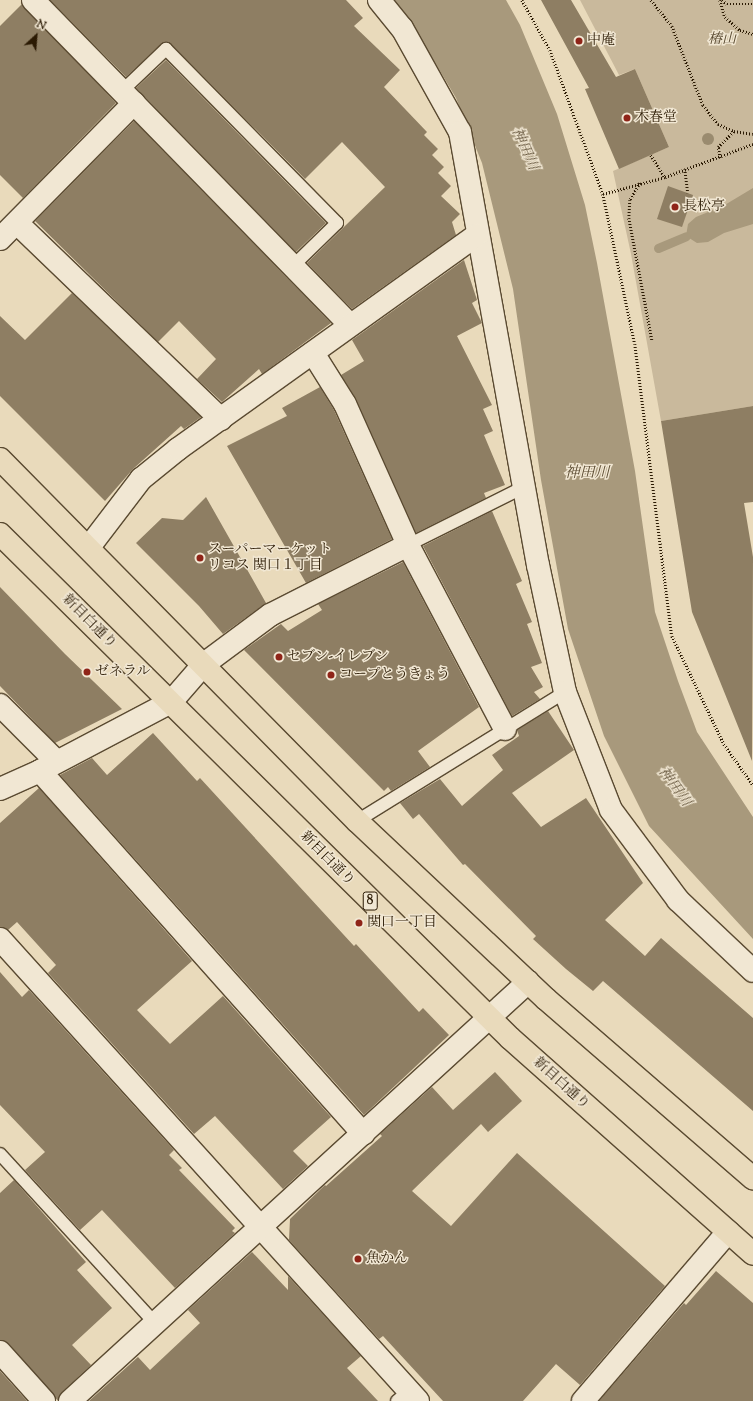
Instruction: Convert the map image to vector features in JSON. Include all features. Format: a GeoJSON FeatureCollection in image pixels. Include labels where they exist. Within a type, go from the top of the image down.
{"type":"FeatureCollection","features":[{"type":"Feature","properties":{"kind":"main road"},"geometry":{"type":"LineString","coordinates":[[0,459],[89,547],[357,821],[528,982],[753,1178]]}},
{"type":"Feature","properties":{"kind":"main road","name":"新目白通り"},"geometry":{"type":"LineString","coordinates":[[0,534],[489,1018],[753,1254]]}},
{"type":"Feature","properties":{"kind":"street"},"geometry":{"type":"LineString","coordinates":[[33,0],[350,325]]}},
{"type":"Feature","properties":{"kind":"street"},"geometry":{"type":"LineString","coordinates":[[378,0],[402,28],[460,132],[477,235],[538,565],[565,692],[612,810],[678,900],[753,971]]}},
{"type":"Feature","properties":{"kind":"street"},"geometry":{"type":"LineString","coordinates":[[0,239],[17,223],[128,97]]}},
{"type":"Feature","properties":{"kind":"street"},"geometry":{"type":"LineString","coordinates":[[17,223],[221,419]]}},
{"type":"Feature","properties":{"kind":"street"},"geometry":{"type":"LineString","coordinates":[[89,547],[142,479],[178,449],[477,235]]}},
{"type":"Feature","properties":{"kind":"street"},"geometry":{"type":"LineString","coordinates":[[313,353],[345,404],[408,545],[505,729]]}},
{"type":"Feature","properties":{"kind":"street"},"geometry":{"type":"LineString","coordinates":[[0,789],[48,766],[171,702],[204,664],[270,615],[408,545]]}},
{"type":"Feature","properties":{"kind":"street"},"geometry":{"type":"LineString","coordinates":[[0,705],[48,766],[363,1134]]}},
{"type":"Feature","properties":{"kind":"street"},"geometry":{"type":"LineString","coordinates":[[0,939],[260,1227],[408,1398]]}},
{"type":"Feature","properties":{"kind":"street"},"geometry":{"type":"LineString","coordinates":[[70,1401],[528,982]]}},
{"type":"Feature","properties":{"kind":"street"},"geometry":{"type":"LineString","coordinates":[[582,1401],[728,1232]]}},
{"type":"Feature","properties":{"kind":"street"},"geometry":{"type":"LineString","coordinates":[[0,1352],[44,1401]]}},
{"type":"Feature","properties":{"kind":"lane"},"geometry":{"type":"LineString","coordinates":[[128,97],[166,48],[337,223],[293,266]]}},
{"type":"Feature","properties":{"kind":"lane"},"geometry":{"type":"LineString","coordinates":[[408,545],[524,487]]}},
{"type":"Feature","properties":{"kind":"lane"},"geometry":{"type":"LineString","coordinates":[[357,821],[565,692]]}},
{"type":"Feature","properties":{"kind":"lane"},"geometry":{"type":"LineString","coordinates":[[0,1154],[155,1323]]}},
{"type":"Feature","properties":{"kind":"path"},"geometry":{"type":"LineString","coordinates":[[522,0],[550,50],[603,194],[635,344],[672,636],[724,744],[753,785]]}},
{"type":"Feature","properties":{"kind":"path"},"geometry":{"type":"LineString","coordinates":[[651,0],[672,26],[703,105],[718,124],[734,131],[753,134]]}},
{"type":"Feature","properties":{"kind":"path"},"geometry":{"type":"LineString","coordinates":[[721,0],[727,4],[753,4]]}},
{"type":"Feature","properties":{"kind":"path"},"geometry":{"type":"LineString","coordinates":[[721,0],[726,17],[740,30],[753,34]]}},
{"type":"Feature","properties":{"kind":"path"},"geometry":{"type":"LineString","coordinates":[[720,158],[718,148],[734,131]]}},
{"type":"Feature","properties":{"kind":"path"},"geometry":{"type":"LineString","coordinates":[[603,194],[665,177],[720,158],[753,144]]}},
{"type":"Feature","properties":{"kind":"path"},"geometry":{"type":"LineString","coordinates":[[651,155],[665,177]]}},
{"type":"Feature","properties":{"kind":"path"},"geometry":{"type":"LineString","coordinates":[[685,169],[688,193]]}},
{"type":"Feature","properties":{"kind":"path"},"geometry":{"type":"LineString","coordinates":[[640,183],[630,200],[630,218],[652,340]]}},
{"type":"Feature","properties":{"kind":"green space","name":"椿山"},"geometry":{"type":"Polygon","coordinates":[[[580,0],[753,0],[753,406],[661,421],[631,254],[613,171],[669,147],[635,69],[619,75],[580,0]]]}},
{"type":"Feature","properties":{"kind":"water","name":"神田川"},"geometry":{"type":"Polygon","coordinates":[[[394,0],[506,0],[520,25],[557,114],[585,205],[597,263],[635,471],[655,612],[697,732],[753,817],[753,939],[649,826],[604,736],[568,629],[541,480],[513,289],[482,163],[456,98],[408,17],[394,0]]]}},
{"type":"Feature","properties":{"kind":"water"},"geometry":{"type":"Polygon","coordinates":[[[753,188],[753,224],[724,233],[708,242],[697,243],[686,236],[688,224],[696,217],[723,206],[753,188]]]}},
{"type":"Feature","properties":{"kind":"building"},"geometry":{"type":"Polygon","coordinates":[[[50,0],[346,0],[363,18],[354,26],[400,70],[384,87],[427,132],[424,135],[438,149],[432,155],[444,167],[438,173],[451,186],[441,196],[460,214],[452,222],[456,235],[352,309],[307,263],[385,187],[342,142],[305,179],[171,44],[161,44],[126,77],[50,0]]]}},
{"type":"Feature","properties":{"kind":"building","name":"木春堂"},"geometry":{"type":"Polygon","coordinates":[[[541,0],[571,0],[616,77],[635,69],[669,147],[619,169],[585,89],[589,88],[541,0]]]}},
{"type":"Feature","properties":{"kind":"building"},"geometry":{"type":"Polygon","coordinates":[[[22,4],[116,103],[23,198],[0,175],[0,26],[22,4]]]}},
{"type":"Feature","properties":{"kind":"building"},"geometry":{"type":"Polygon","coordinates":[[[166,60],[326,223],[296,252],[136,88],[166,60]]]}},
{"type":"Feature","properties":{"kind":"building"},"geometry":{"type":"Polygon","coordinates":[[[134,121],[331,323],[262,374],[259,369],[222,402],[197,379],[216,359],[179,321],[158,342],[35,221],[134,121]]]}},
{"type":"Feature","properties":{"kind":"building","name":"長松亭"},"geometry":{"type":"Polygon","coordinates":[[[668,186],[693,195],[682,227],[657,219],[668,186]]]}},
{"type":"Feature","properties":{"kind":"building"},"geometry":{"type":"Polygon","coordinates":[[[464,260],[477,300],[472,303],[482,323],[457,336],[492,405],[483,409],[493,431],[484,435],[505,485],[484,493],[486,498],[416,533],[356,399],[341,375],[364,361],[352,340],[464,260]]]}},
{"type":"Feature","properties":{"kind":"building"},"geometry":{"type":"Polygon","coordinates":[[[72,293],[201,417],[184,429],[181,426],[133,469],[105,501],[0,396],[0,316],[25,340],[72,293]]]}},
{"type":"Feature","properties":{"kind":"building"},"geometry":{"type":"Polygon","coordinates":[[[320,387],[334,410],[392,539],[306,583],[227,446],[287,416],[282,408],[320,387]]]}},
{"type":"Feature","properties":{"kind":"building"},"geometry":{"type":"Polygon","coordinates":[[[753,406],[753,502],[744,503],[753,557],[752,761],[692,612],[661,421],[753,406]]]}},
{"type":"Feature","properties":{"kind":"building","name":"スーパーマーケット リコス 関口１丁目"},"geometry":{"type":"Polygon","coordinates":[[[206,497],[266,603],[223,634],[199,606],[136,543],[162,518],[183,520],[206,497]]]}},
{"type":"Feature","properties":{"kind":"building"},"geometry":{"type":"Polygon","coordinates":[[[492,511],[522,581],[516,584],[532,622],[527,624],[542,663],[531,667],[543,687],[534,692],[540,699],[512,716],[423,546],[492,511]]]}},
{"type":"Feature","properties":{"kind":"building"},"geometry":{"type":"Polygon","coordinates":[[[403,562],[479,707],[418,751],[430,767],[391,791],[388,787],[384,791],[244,650],[281,624],[288,631],[322,610],[318,604],[403,562]]]}},
{"type":"Feature","properties":{"kind":"building"},"geometry":{"type":"Polygon","coordinates":[[[0,587],[65,654],[122,709],[55,743],[0,686],[0,587]]]}},
{"type":"Feature","properties":{"kind":"building"},"geometry":{"type":"Polygon","coordinates":[[[548,711],[574,750],[512,793],[541,827],[586,798],[643,883],[605,920],[645,956],[661,938],[753,1018],[753,1111],[603,981],[593,991],[566,969],[533,939],[536,936],[465,864],[463,865],[419,814],[413,819],[400,803],[440,779],[462,806],[503,770],[492,755],[519,736],[517,730],[548,711]]]}},
{"type":"Feature","properties":{"kind":"building"},"geometry":{"type":"Polygon","coordinates":[[[153,733],[197,781],[200,778],[354,946],[356,944],[419,1012],[423,1008],[449,1035],[364,1115],[60,775],[92,758],[107,775],[153,733]]]}},
{"type":"Feature","properties":{"kind":"building"},"geometry":{"type":"Polygon","coordinates":[[[39,788],[192,961],[137,1010],[170,1044],[223,996],[331,1117],[293,1151],[308,1166],[283,1189],[215,1116],[194,1134],[48,973],[56,965],[17,922],[8,930],[0,927],[0,823],[39,788]]]}},
{"type":"Feature","properties":{"kind":"building"},"geometry":{"type":"Polygon","coordinates":[[[0,972],[22,997],[29,990],[174,1150],[169,1155],[182,1168],[179,1170],[235,1228],[232,1231],[235,1233],[175,1288],[102,1210],[80,1230],[25,1170],[45,1152],[0,1105],[0,972]]]}},
{"type":"Feature","properties":{"kind":"building"},"geometry":{"type":"Polygon","coordinates":[[[495,1072],[522,1101],[488,1132],[481,1124],[412,1191],[451,1226],[517,1153],[665,1286],[580,1385],[556,1364],[523,1401],[443,1401],[383,1336],[379,1339],[289,1240],[290,1219],[325,1185],[326,1186],[382,1136],[380,1134],[432,1087],[453,1110],[495,1072]]]}},
{"type":"Feature","properties":{"kind":"building"},"geometry":{"type":"Polygon","coordinates":[[[14,1180],[86,1262],[77,1270],[112,1308],[72,1345],[91,1365],[62,1392],[58,1401],[9,1344],[0,1340],[0,1193],[14,1180]]]}},
{"type":"Feature","properties":{"kind":"building"},"geometry":{"type":"Polygon","coordinates":[[[252,1252],[288,1290],[288,1276],[361,1356],[347,1368],[378,1401],[89,1401],[138,1357],[150,1370],[200,1323],[188,1310],[252,1252]]]}},
{"type":"Feature","properties":{"kind":"building"},"geometry":{"type":"Polygon","coordinates":[[[716,1271],[753,1303],[753,1401],[599,1401],[684,1303],[686,1305],[716,1271]]]}},
{"type":"Feature","properties":{"kind":"building"},"geometry":{"type":"Polygon","coordinates":[[[0,1371],[27,1401],[0,1401],[0,1371]]]}},
{"type":"Feature","properties":{"kind":"waterway"},"geometry":{"type":"LineString","coordinates":[[658,248],[686,236]]}},
{"type":"Feature","properties":{"kind":"place","name":"中庵"},"geometry":{"type":"Point","coordinates":[579,41]}},
{"type":"Feature","properties":{"kind":"place","name":"木春堂"},"geometry":{"type":"Point","coordinates":[627,118]}},
{"type":"Feature","properties":{"kind":"place","name":"長松亭"},"geometry":{"type":"Point","coordinates":[675,207]}},
{"type":"Feature","properties":{"kind":"place","name":"スーパーマーケット リコス 関口１丁目"},"geometry":{"type":"Point","coordinates":[200,558]}},
{"type":"Feature","properties":{"kind":"place","name":"セブン-イレブン"},"geometry":{"type":"Point","coordinates":[279,657]}},
{"type":"Feature","properties":{"kind":"place","name":"ゼネラル"},"geometry":{"type":"Point","coordinates":[87,672]}},
{"type":"Feature","properties":{"kind":"place","name":"コープとうきょう"},"geometry":{"type":"Point","coordinates":[331,675]}},
{"type":"Feature","properties":{"kind":"place","name":"関口一丁目"},"geometry":{"type":"Point","coordinates":[359,923]}},
{"type":"Feature","properties":{"kind":"place","name":"魚かん"},"geometry":{"type":"Point","coordinates":[358,1259]}}]}
